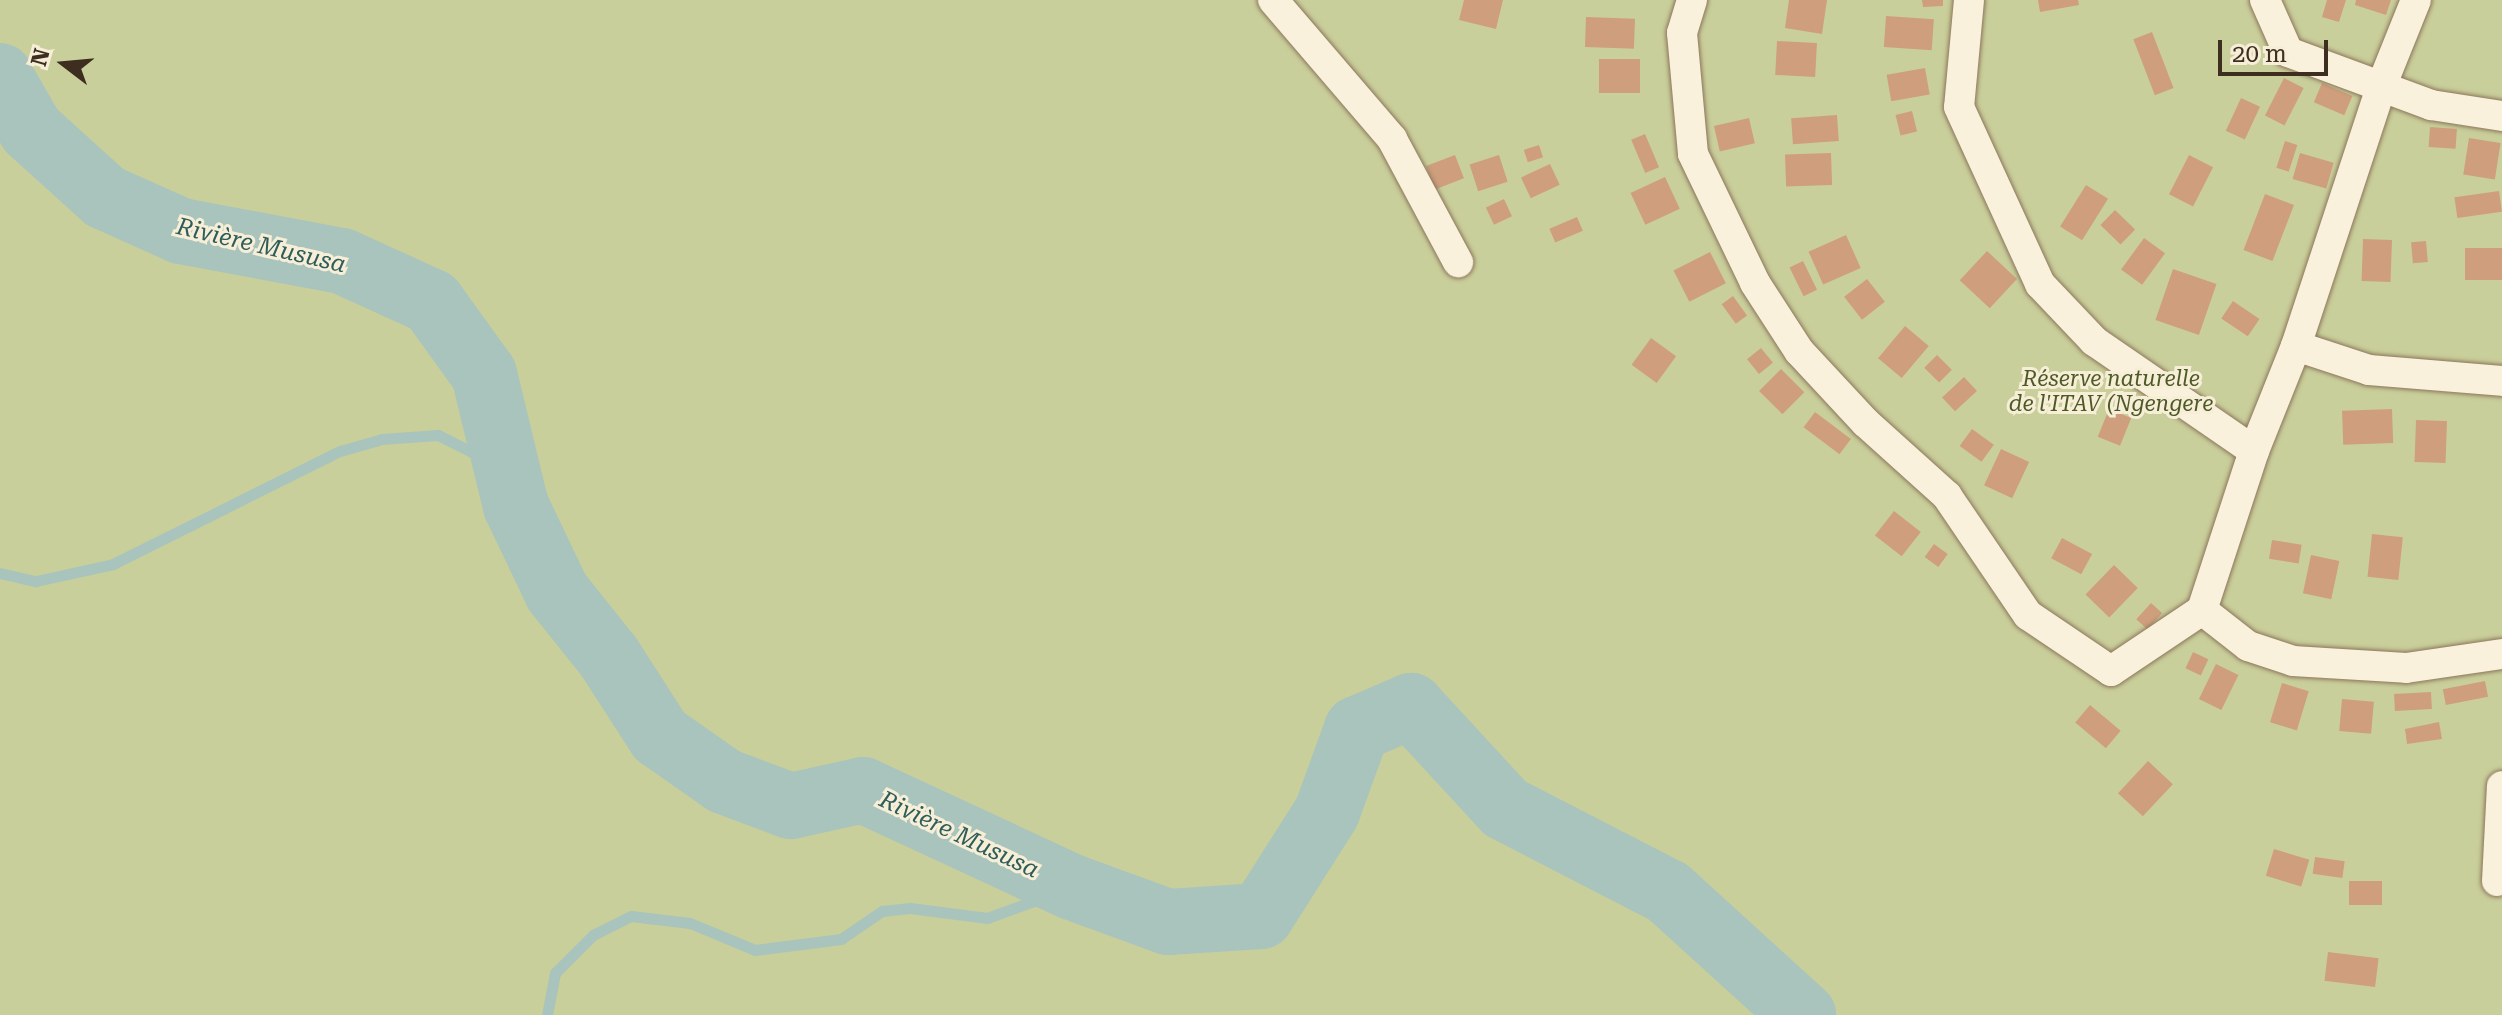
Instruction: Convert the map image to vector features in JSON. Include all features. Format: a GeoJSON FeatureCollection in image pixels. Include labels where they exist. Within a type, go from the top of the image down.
{"type":"FeatureCollection","features":[{"type":"Feature","properties":{"kind":"street"},"geometry":{"type":"LineString","coordinates":[[1273,0],[1392,139],[1458,262]]}},
{"type":"Feature","properties":{"kind":"street"},"geometry":{"type":"LineString","coordinates":[[1692,0],[1682,33],[1693,154],[1741,259],[1799,351],[1866,423],[1947,496],[2028,615],[2111,671],[2202,610],[2254,451],[2296,346],[2381,87],[2416,0]]}},
{"type":"Feature","properties":{"kind":"street"},"geometry":{"type":"LineString","coordinates":[[1969,0],[1959,107],[2040,284],[2094,341],[2254,451]]}},
{"type":"Feature","properties":{"kind":"street"},"geometry":{"type":"LineString","coordinates":[[2265,0],[2288,52],[2431,105],[2502,116]]}},
{"type":"Feature","properties":{"kind":"street"},"geometry":{"type":"LineString","coordinates":[[2296,346],[2369,370],[2502,381]]}},
{"type":"Feature","properties":{"kind":"street"},"geometry":{"type":"LineString","coordinates":[[2202,610],[2248,646],[2293,661],[2406,668],[2502,654]]}},
{"type":"Feature","properties":{"kind":"street"},"geometry":{"type":"LineString","coordinates":[[2497,881],[2502,786]]}},
{"type":"Feature","properties":{"kind":"green space","name":"Réserve naturelle de l'ITAV (Ngengere"},"geometry":{"type":"Polygon","coordinates":[[[0,0],[2502,0],[2502,1015],[0,1015],[0,0]]]}},
{"type":"Feature","properties":{"kind":"building"},"geometry":{"type":"Polygon","coordinates":[[[1464,0],[1503,0],[1496,29],[1459,20],[1464,0]]]}},
{"type":"Feature","properties":{"kind":"building"},"geometry":{"type":"Polygon","coordinates":[[[1789,0],[1827,0],[1822,34],[1785,28],[1789,0]]]}},
{"type":"Feature","properties":{"kind":"building"},"geometry":{"type":"Polygon","coordinates":[[[1922,0],[1943,0],[1943,6],[1923,7],[1922,0]]]}},
{"type":"Feature","properties":{"kind":"building"},"geometry":{"type":"Polygon","coordinates":[[[2038,0],[2078,0],[2079,5],[2040,12],[2038,0]]]}},
{"type":"Feature","properties":{"kind":"building"},"geometry":{"type":"Polygon","coordinates":[[[2327,0],[2346,0],[2339,22],[2322,17],[2327,0]]]}},
{"type":"Feature","properties":{"kind":"building"},"geometry":{"type":"Polygon","coordinates":[[[2356,0],[2391,0],[2386,15],[2355,5],[2356,0]]]}},
{"type":"Feature","properties":{"kind":"building"},"geometry":{"type":"Polygon","coordinates":[[[1886,16],[1934,19],[1932,50],[1884,47],[1886,16]]]}},
{"type":"Feature","properties":{"kind":"building"},"geometry":{"type":"Polygon","coordinates":[[[1586,17],[1635,19],[1634,49],[1585,47],[1586,17]]]}},
{"type":"Feature","properties":{"kind":"building"},"geometry":{"type":"Polygon","coordinates":[[[2152,32],[2174,88],[2155,95],[2133,39],[2152,32]]]}},
{"type":"Feature","properties":{"kind":"building"},"geometry":{"type":"Polygon","coordinates":[[[1777,41],[1817,43],[1815,77],[1775,75],[1777,41]]]}},
{"type":"Feature","properties":{"kind":"building"},"geometry":{"type":"Polygon","coordinates":[[[1599,59],[1640,59],[1640,93],[1599,93],[1599,59]]]}},
{"type":"Feature","properties":{"kind":"building"},"geometry":{"type":"Polygon","coordinates":[[[1925,68],[1930,95],[1891,101],[1887,75],[1925,68]]]}},
{"type":"Feature","properties":{"kind":"building"},"geometry":{"type":"Polygon","coordinates":[[[2284,78],[2304,88],[2285,125],[2265,115],[2284,78]]]}},
{"type":"Feature","properties":{"kind":"building"},"geometry":{"type":"Polygon","coordinates":[[[2322,83],[2352,96],[2344,115],[2314,102],[2322,83]]]}},
{"type":"Feature","properties":{"kind":"building"},"geometry":{"type":"Polygon","coordinates":[[[2241,98],[2260,107],[2245,140],[2226,131],[2241,98]]]}},
{"type":"Feature","properties":{"kind":"building"},"geometry":{"type":"Polygon","coordinates":[[[1912,111],[1917,131],[1901,135],[1896,115],[1912,111]]]}},
{"type":"Feature","properties":{"kind":"building"},"geometry":{"type":"Polygon","coordinates":[[[1837,115],[1839,141],[1793,144],[1791,118],[1837,115]]]}},
{"type":"Feature","properties":{"kind":"building"},"geometry":{"type":"Polygon","coordinates":[[[1749,118],[1755,143],[1720,151],[1714,126],[1749,118]]]}},
{"type":"Feature","properties":{"kind":"building"},"geometry":{"type":"Polygon","coordinates":[[[2430,127],[2457,129],[2456,149],[2429,147],[2430,127]]]}},
{"type":"Feature","properties":{"kind":"building"},"geometry":{"type":"Polygon","coordinates":[[[1645,134],[1659,167],[1645,173],[1631,140],[1645,134]]]}},
{"type":"Feature","properties":{"kind":"building"},"geometry":{"type":"Polygon","coordinates":[[[2469,138],[2501,143],[2495,180],[2463,175],[2469,138]]]}},
{"type":"Feature","properties":{"kind":"building"},"geometry":{"type":"Polygon","coordinates":[[[2285,141],[2297,145],[2289,172],[2276,168],[2285,141]]]}},
{"type":"Feature","properties":{"kind":"building"},"geometry":{"type":"Polygon","coordinates":[[[1539,145],[1543,157],[1528,162],[1524,150],[1539,145]]]}},
{"type":"Feature","properties":{"kind":"building"},"geometry":{"type":"Polygon","coordinates":[[[1831,153],[1832,185],[1786,187],[1785,155],[1831,153]]]}},
{"type":"Feature","properties":{"kind":"building"},"geometry":{"type":"Polygon","coordinates":[[[2300,153],[2334,163],[2326,189],[2293,179],[2300,153]]]}},
{"type":"Feature","properties":{"kind":"building"},"geometry":{"type":"Polygon","coordinates":[[[1455,155],[1464,178],[1435,189],[1426,166],[1455,155]]]}},
{"type":"Feature","properties":{"kind":"building"},"geometry":{"type":"Polygon","coordinates":[[[1499,155],[1508,182],[1478,191],[1470,165],[1499,155]]]}},
{"type":"Feature","properties":{"kind":"building"},"geometry":{"type":"Polygon","coordinates":[[[2189,155],[2213,167],[2193,206],[2169,194],[2189,155]]]}},
{"type":"Feature","properties":{"kind":"building"},"geometry":{"type":"Polygon","coordinates":[[[1550,164],[1560,185],[1531,198],[1521,178],[1550,164]]]}},
{"type":"Feature","properties":{"kind":"building"},"geometry":{"type":"Polygon","coordinates":[[[1665,177],[1680,209],[1645,225],[1631,193],[1665,177]]]}},
{"type":"Feature","properties":{"kind":"building"},"geometry":{"type":"Polygon","coordinates":[[[2086,185],[2108,199],[2082,240],[2060,227],[2086,185]]]}},
{"type":"Feature","properties":{"kind":"building"},"geometry":{"type":"Polygon","coordinates":[[[2499,191],[2502,212],[2457,218],[2454,197],[2499,191]]]}},
{"type":"Feature","properties":{"kind":"building"},"geometry":{"type":"Polygon","coordinates":[[[2265,194],[2294,205],[2272,261],[2243,250],[2265,194]]]}},
{"type":"Feature","properties":{"kind":"building"},"geometry":{"type":"Polygon","coordinates":[[[1504,199],[1512,216],[1494,225],[1486,207],[1504,199]]]}},
{"type":"Feature","properties":{"kind":"building"},"geometry":{"type":"Polygon","coordinates":[[[2115,210],[2135,229],[2121,245],[2100,225],[2115,210]]]}},
{"type":"Feature","properties":{"kind":"building"},"geometry":{"type":"Polygon","coordinates":[[[1577,217],[1583,231],[1555,243],[1549,229],[1577,217]]]}},
{"type":"Feature","properties":{"kind":"building"},"geometry":{"type":"Polygon","coordinates":[[[1846,235],[1861,268],[1823,285],[1809,252],[1846,235]]]}},
{"type":"Feature","properties":{"kind":"building"},"geometry":{"type":"Polygon","coordinates":[[[2144,238],[2165,253],[2142,285],[2121,270],[2144,238]]]}},
{"type":"Feature","properties":{"kind":"building"},"geometry":{"type":"Polygon","coordinates":[[[2363,239],[2392,240],[2391,282],[2362,281],[2363,239]]]}},
{"type":"Feature","properties":{"kind":"building"},"geometry":{"type":"Polygon","coordinates":[[[2426,241],[2428,262],[2413,263],[2411,242],[2426,241]]]}},
{"type":"Feature","properties":{"kind":"building"},"geometry":{"type":"Polygon","coordinates":[[[2465,248],[2502,248],[2502,280],[2465,280],[2465,248]]]}},
{"type":"Feature","properties":{"kind":"building"},"geometry":{"type":"Polygon","coordinates":[[[1987,251],[2017,279],[1990,308],[1960,280],[1987,251]]]}},
{"type":"Feature","properties":{"kind":"building"},"geometry":{"type":"Polygon","coordinates":[[[1710,252],[1726,283],[1689,302],[1673,271],[1710,252]]]}},
{"type":"Feature","properties":{"kind":"building"},"geometry":{"type":"Polygon","coordinates":[[[1803,261],[1817,290],[1804,296],[1790,268],[1803,261]]]}},
{"type":"Feature","properties":{"kind":"building"},"geometry":{"type":"Polygon","coordinates":[[[2173,269],[2216,284],[2199,335],[2155,320],[2173,269]]]}},
{"type":"Feature","properties":{"kind":"building"},"geometry":{"type":"Polygon","coordinates":[[[1867,279],[1885,302],[1862,320],[1844,297],[1867,279]]]}},
{"type":"Feature","properties":{"kind":"building"},"geometry":{"type":"Polygon","coordinates":[[[1733,296],[1747,315],[1736,324],[1722,304],[1733,296]]]}},
{"type":"Feature","properties":{"kind":"building"},"geometry":{"type":"Polygon","coordinates":[[[2233,301],[2260,319],[2248,336],[2221,318],[2233,301]]]}},
{"type":"Feature","properties":{"kind":"building"},"geometry":{"type":"Polygon","coordinates":[[[1905,326],[1929,346],[1902,378],[1878,358],[1905,326]]]}},
{"type":"Feature","properties":{"kind":"building"},"geometry":{"type":"Polygon","coordinates":[[[1651,338],[1676,356],[1657,383],[1632,365],[1651,338]]]}},
{"type":"Feature","properties":{"kind":"building"},"geometry":{"type":"Polygon","coordinates":[[[1761,348],[1773,363],[1759,374],[1747,359],[1761,348]]]}},
{"type":"Feature","properties":{"kind":"building"},"geometry":{"type":"Polygon","coordinates":[[[1937,355],[1952,370],[1939,383],[1924,368],[1937,355]]]}},
{"type":"Feature","properties":{"kind":"building"},"geometry":{"type":"Polygon","coordinates":[[[1781,369],[1804,392],[1782,414],[1759,391],[1781,369]]]}},
{"type":"Feature","properties":{"kind":"building"},"geometry":{"type":"Polygon","coordinates":[[[1964,377],[1977,391],[1955,411],[1942,397],[1964,377]]]}},
{"type":"Feature","properties":{"kind":"building"},"geometry":{"type":"Polygon","coordinates":[[[2109,409],[2131,418],[2120,446],[2098,437],[2109,409]]]}},
{"type":"Feature","properties":{"kind":"building"},"geometry":{"type":"Polygon","coordinates":[[[2392,409],[2393,443],[2343,445],[2342,411],[2392,409]]]}},
{"type":"Feature","properties":{"kind":"building"},"geometry":{"type":"Polygon","coordinates":[[[1815,412],[1851,439],[1840,454],[1804,427],[1815,412]]]}},
{"type":"Feature","properties":{"kind":"building"},"geometry":{"type":"Polygon","coordinates":[[[2416,420],[2447,421],[2446,463],[2415,462],[2416,420]]]}},
{"type":"Feature","properties":{"kind":"building"},"geometry":{"type":"Polygon","coordinates":[[[1972,429],[1994,445],[1981,462],[1960,446],[1972,429]]]}},
{"type":"Feature","properties":{"kind":"building"},"geometry":{"type":"Polygon","coordinates":[[[2001,449],[2029,462],[2012,498],[1984,485],[2001,449]]]}},
{"type":"Feature","properties":{"kind":"building"},"geometry":{"type":"Polygon","coordinates":[[[1894,511],[1921,532],[1902,556],[1875,535],[1894,511]]]}},
{"type":"Feature","properties":{"kind":"building"},"geometry":{"type":"Polygon","coordinates":[[[2372,534],[2403,537],[2398,580],[2368,577],[2372,534]]]}},
{"type":"Feature","properties":{"kind":"building"},"geometry":{"type":"Polygon","coordinates":[[[2062,538],[2092,554],[2081,574],[2051,558],[2062,538]]]}},
{"type":"Feature","properties":{"kind":"building"},"geometry":{"type":"Polygon","coordinates":[[[2272,540],[2302,545],[2299,563],[2269,559],[2272,540]]]}},
{"type":"Feature","properties":{"kind":"building"},"geometry":{"type":"Polygon","coordinates":[[[1934,544],[1948,554],[1938,567],[1925,557],[1934,544]]]}},
{"type":"Feature","properties":{"kind":"building"},"geometry":{"type":"Polygon","coordinates":[[[2311,555],[2339,561],[2331,599],[2303,593],[2311,555]]]}},
{"type":"Feature","properties":{"kind":"building"},"geometry":{"type":"Polygon","coordinates":[[[2114,565],[2138,588],[2109,617],[2086,594],[2114,565]]]}},
{"type":"Feature","properties":{"kind":"building"},"geometry":{"type":"Polygon","coordinates":[[[2151,603],[2162,613],[2147,629],[2136,619],[2151,603]]]}},
{"type":"Feature","properties":{"kind":"building"},"geometry":{"type":"Polygon","coordinates":[[[2193,652],[2208,659],[2201,675],[2185,668],[2193,652]]]}},
{"type":"Feature","properties":{"kind":"building"},"geometry":{"type":"Polygon","coordinates":[[[2216,664],[2238,675],[2221,710],[2199,699],[2216,664]]]}},
{"type":"Feature","properties":{"kind":"building"},"geometry":{"type":"Polygon","coordinates":[[[2485,681],[2488,697],[2446,705],[2443,689],[2485,681]]]}},
{"type":"Feature","properties":{"kind":"building"},"geometry":{"type":"Polygon","coordinates":[[[2282,683],[2309,691],[2297,730],[2270,722],[2282,683]]]}},
{"type":"Feature","properties":{"kind":"building"},"geometry":{"type":"Polygon","coordinates":[[[2431,692],[2432,709],[2395,711],[2394,694],[2431,692]]]}},
{"type":"Feature","properties":{"kind":"building"},"geometry":{"type":"Polygon","coordinates":[[[2342,699],[2374,702],[2371,734],[2339,731],[2342,699]]]}},
{"type":"Feature","properties":{"kind":"building"},"geometry":{"type":"Polygon","coordinates":[[[2090,705],[2121,731],[2106,748],[2075,723],[2090,705]]]}},
{"type":"Feature","properties":{"kind":"building"},"geometry":{"type":"Polygon","coordinates":[[[2439,722],[2442,739],[2407,744],[2405,729],[2439,722]]]}},
{"type":"Feature","properties":{"kind":"building"},"geometry":{"type":"Polygon","coordinates":[[[2148,761],[2173,784],[2143,816],[2118,793],[2148,761]]]}},
{"type":"Feature","properties":{"kind":"building"},"geometry":{"type":"Polygon","coordinates":[[[2274,849],[2309,860],[2301,887],[2266,876],[2274,849]]]}},
{"type":"Feature","properties":{"kind":"building"},"geometry":{"type":"Polygon","coordinates":[[[2315,857],[2345,861],[2342,878],[2313,874],[2315,857]]]}},
{"type":"Feature","properties":{"kind":"building"},"geometry":{"type":"Polygon","coordinates":[[[2349,881],[2382,881],[2382,905],[2349,905],[2349,881]]]}},
{"type":"Feature","properties":{"kind":"building"},"geometry":{"type":"Polygon","coordinates":[[[2328,952],[2379,958],[2375,987],[2324,981],[2328,952]]]}},
{"type":"Feature","properties":{"kind":"waterway","name":"Rivière Mususa"},"geometry":{"type":"LineString","coordinates":[[0,76],[31,130],[105,197],[181,231],[342,261],[432,302],[484,374],[516,506],[557,592],[609,657],[660,736],[724,781],[791,806],[863,790],[1072,887],[1168,922],[1261,916],[1327,812],[1357,729],[1411,706],[1505,808],[1668,892],[1803,1015]]}},
{"type":"Feature","properties":{"kind":"waterway"},"geometry":{"type":"LineString","coordinates":[[0,573],[36,581],[113,564],[340,451],[382,439],[438,435],[476,454],[516,506]]}},
{"type":"Feature","properties":{"kind":"waterway"},"geometry":{"type":"LineString","coordinates":[[547,1015],[555,973],[593,935],[631,916],[690,923],[755,950],[841,939],[882,911],[910,908],[987,918],[1072,887]]}}]}
